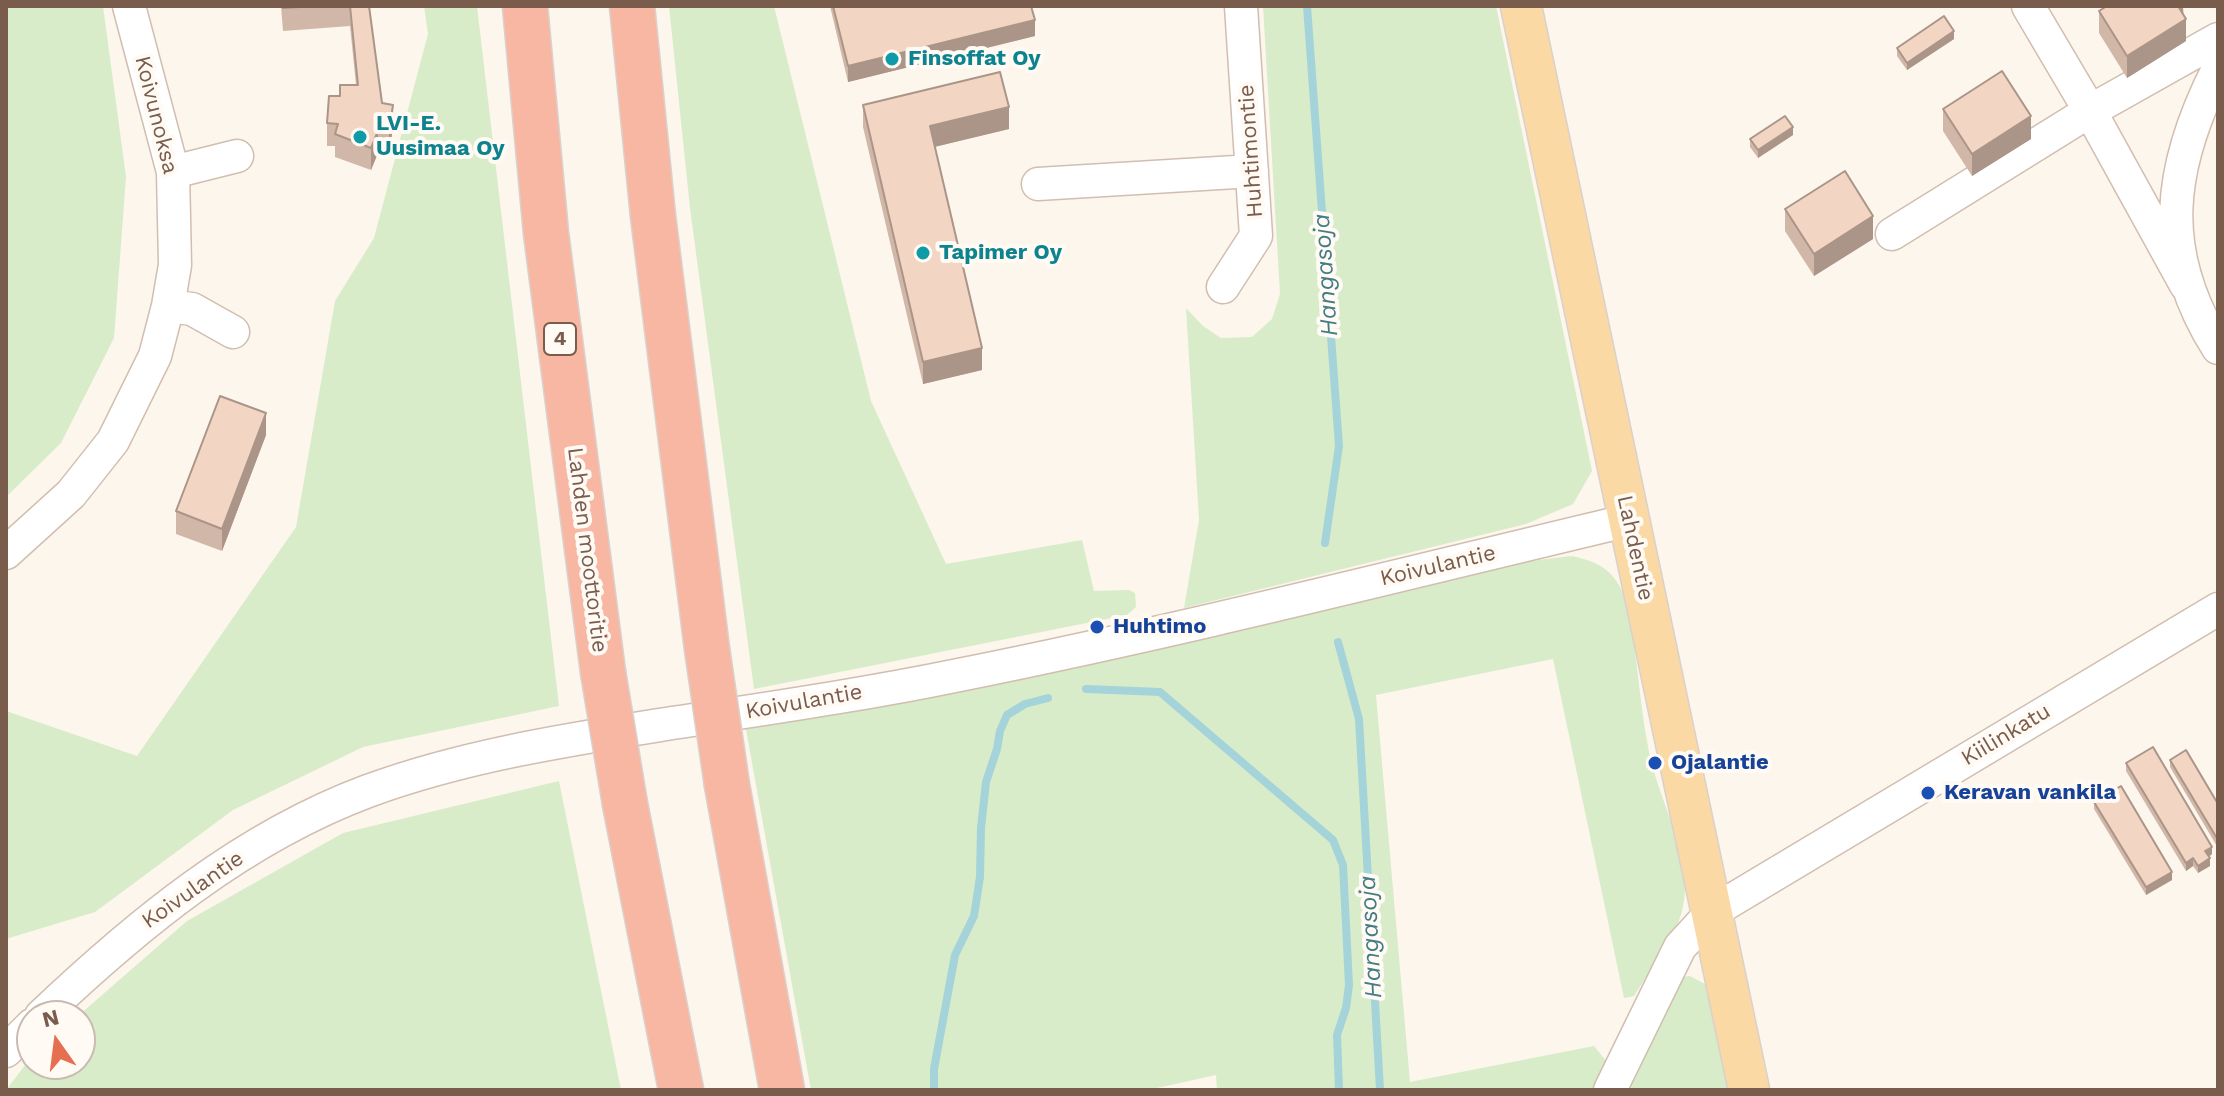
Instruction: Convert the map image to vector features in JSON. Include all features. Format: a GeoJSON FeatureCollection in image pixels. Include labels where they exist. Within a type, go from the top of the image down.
{"type":"FeatureCollection","features":[{"type":"Feature","properties":{"kind":"highway","name":"Lahden moottoritie"},"geometry":{"type":"LineString","coordinates":[[525,6],[546,233],[603,672],[625,804],[681,1090]]}},
{"type":"Feature","properties":{"kind":"highway"},"geometry":{"type":"LineString","coordinates":[[632,6],[653,216],[707,649],[727,785],[782,1090]]}},
{"type":"Feature","properties":{"kind":"main road","name":"Lahdentie"},"geometry":{"type":"LineString","coordinates":[[1521,6],[1749,1090]]}},
{"type":"Feature","properties":{"kind":"street","name":"Koivunoksa"},"geometry":{"type":"LineString","coordinates":[[6,553],[71,494],[113,441],[155,356],[168,306],[175,265],[173,172],[129,6]]}},
{"type":"Feature","properties":{"kind":"street","name":"Huhtimontie"},"geometry":{"type":"LineString","coordinates":[[1223,287],[1256,236],[1241,6]]}},
{"type":"Feature","properties":{"kind":"street"},"geometry":{"type":"LineString","coordinates":[[2028,6],[2090,111],[2218,348]]}},
{"type":"Feature","properties":{"kind":"street"},"geometry":{"type":"LineString","coordinates":[[1892,234],[2090,111],[2218,39]]}},
{"type":"Feature","properties":{"kind":"street"},"geometry":{"type":"LineString","coordinates":[[2186,285],[2178,255],[2175,224],[2177,192],[2182,163],[2202,100],[2218,69]]}},
{"type":"Feature","properties":{"kind":"street"},"geometry":{"type":"LineString","coordinates":[[173,172],[237,156]]}},
{"type":"Feature","properties":{"kind":"street"},"geometry":{"type":"LineString","coordinates":[[1038,184],[1252,171]]}},
{"type":"Feature","properties":{"kind":"street"},"geometry":{"type":"LineString","coordinates":[[168,306],[192,309],[233,332]]}},
{"type":"Feature","properties":{"kind":"street","name":"Koivulantie"},"geometry":{"type":"LineString","coordinates":[[56,1000],[116,946],[236,858],[305,819],[368,791],[552,742],[956,676],[1130,639],[1630,520]]}},
{"type":"Feature","properties":{"kind":"street","name":"Kiilinkatu"},"geometry":{"type":"LineString","coordinates":[[1712,912],[2218,609]]}},
{"type":"Feature","properties":{"kind":"street"},"geometry":{"type":"LineString","coordinates":[[1610,1090],[1680,947],[1712,912]]}},
{"type":"Feature","properties":{"kind":"green space"},"geometry":{"type":"Polygon","coordinates":[[[6,6],[103,6],[126,177],[114,338],[61,443],[6,497],[6,6]]]}},
{"type":"Feature","properties":{"kind":"green space"},"geometry":{"type":"Polygon","coordinates":[[[424,6],[477,6],[559,706],[363,747],[233,810],[95,912],[6,939],[6,711],[137,756],[296,527],[335,301],[374,238],[428,34],[424,6]]]}},
{"type":"Feature","properties":{"kind":"green space"},"geometry":{"type":"Polygon","coordinates":[[[669,6],[774,6],[871,401],[946,564],[1082,540],[1094,591],[1129,590],[1135,593],[1136,607],[1127,615],[754,689],[690,208],[669,6]]]}},
{"type":"Feature","properties":{"kind":"green space"},"geometry":{"type":"Polygon","coordinates":[[[1263,6],[1496,6],[1592,471],[1573,504],[1526,524],[1184,608],[1199,520],[1186,308],[1203,326],[1221,338],[1252,337],[1272,319],[1280,294],[1263,6]]]}},
{"type":"Feature","properties":{"kind":"green space"},"geometry":{"type":"Polygon","coordinates":[[[1572,556],[1600,565],[1612,575],[1627,601],[1649,752],[1684,873],[1685,892],[1678,922],[1668,945],[1634,996],[1624,998],[1553,659],[1376,695],[1410,1082],[1594,1046],[1608,1063],[1593,1090],[1217,1090],[1216,1075],[1148,1090],[811,1090],[745,724],[1538,560],[1572,556]]]}},
{"type":"Feature","properties":{"kind":"green space"},"geometry":{"type":"Polygon","coordinates":[[[559,781],[621,1090],[6,1090],[16,1077],[16,1080],[96,1080],[96,1000],[187,921],[343,833],[559,781]]]}},
{"type":"Feature","properties":{"kind":"green space"},"geometry":{"type":"Polygon","coordinates":[[[1690,976],[1705,984],[1710,993],[1730,1090],[1620,1090],[1675,978],[1690,976]]]}},
{"type":"Feature","properties":{"kind":"building"},"geometry":{"type":"Polygon","coordinates":[[[350,6],[369,6],[382,103],[393,105],[389,133],[378,131],[371,148],[335,134],[338,124],[327,123],[329,96],[340,96],[340,85],[358,85],[350,6]]]}},
{"type":"Feature","properties":{"kind":"building","name":"Finsoffat Oy"},"geometry":{"type":"Polygon","coordinates":[[[833,6],[1031,6],[1035,20],[848,66],[833,6]]]}},
{"type":"Feature","properties":{"kind":"building"},"geometry":{"type":"Polygon","coordinates":[[[2107,6],[2178,6],[2186,19],[2127,56],[2099,11],[2107,6]]]}},
{"type":"Feature","properties":{"kind":"building"},"geometry":{"type":"Polygon","coordinates":[[[1944,16],[1954,31],[1907,63],[1897,48],[1944,16]]]}},
{"type":"Feature","properties":{"kind":"building"},"geometry":{"type":"Polygon","coordinates":[[[2002,71],[2031,116],[1972,154],[1943,109],[2002,71]]]}},
{"type":"Feature","properties":{"kind":"building","name":"Tapimer Oy"},"geometry":{"type":"Polygon","coordinates":[[[1000,72],[1009,107],[930,126],[982,348],[923,362],[863,105],[1000,72]]]}},
{"type":"Feature","properties":{"kind":"building"},"geometry":{"type":"Polygon","coordinates":[[[1785,116],[1793,127],[1758,150],[1750,139],[1785,116]]]}},
{"type":"Feature","properties":{"kind":"building"},"geometry":{"type":"Polygon","coordinates":[[[1845,171],[1873,216],[1814,254],[1785,209],[1845,171]]]}},
{"type":"Feature","properties":{"kind":"building"},"geometry":{"type":"Polygon","coordinates":[[[220,396],[266,413],[222,529],[176,511],[220,396]]]}},
{"type":"Feature","properties":{"kind":"building"},"geometry":{"type":"Polygon","coordinates":[[[2153,747],[2212,847],[2205,851],[2210,858],[2198,866],[2193,858],[2186,863],[2126,763],[2153,747]]]}},
{"type":"Feature","properties":{"kind":"building"},"geometry":{"type":"Polygon","coordinates":[[[2186,750],[2218,804],[2218,840],[2170,760],[2186,750]]]}},
{"type":"Feature","properties":{"kind":"building"},"geometry":{"type":"Polygon","coordinates":[[[2121,786],[2172,872],[2146,887],[2094,802],[2121,786]]]}},
{"type":"Feature","properties":{"kind":"waterway","name":"Hangasoja"},"geometry":{"type":"LineString","coordinates":[[1307,6],[1339,446],[1325,543]]}},
{"type":"Feature","properties":{"kind":"waterway","name":"Hangasoja"},"geometry":{"type":"LineString","coordinates":[[1338,642],[1359,719],[1380,1090]]}},
{"type":"Feature","properties":{"kind":"waterway"},"geometry":{"type":"LineString","coordinates":[[1086,689],[1160,692],[1333,840],[1343,865],[1349,985],[1346,1008],[1337,1035],[1339,1090]]}},
{"type":"Feature","properties":{"kind":"waterway"},"geometry":{"type":"LineString","coordinates":[[934,1090],[934,1069],[955,955],[974,916],[980,877],[986,782],[1000,731],[1007,715],[1025,704],[1048,698]]}},
{"type":"Feature","properties":{"kind":"place","name":"Finsoffat Oy"},"geometry":{"type":"Point","coordinates":[892,59]}},
{"type":"Feature","properties":{"kind":"place","name":"LVI-E. Uusimaa Oy"},"geometry":{"type":"Point","coordinates":[360,137]}},
{"type":"Feature","properties":{"kind":"place","name":"Tapimer Oy"},"geometry":{"type":"Point","coordinates":[923,253]}},
{"type":"Feature","properties":{"kind":"place","name":"Huhtimo"},"geometry":{"type":"Point","coordinates":[1097,627]}},
{"type":"Feature","properties":{"kind":"place","name":"Ojalantie"},"geometry":{"type":"Point","coordinates":[1655,763]}},
{"type":"Feature","properties":{"kind":"place","name":"Keravan vankila"},"geometry":{"type":"Point","coordinates":[1928,793]}}]}
